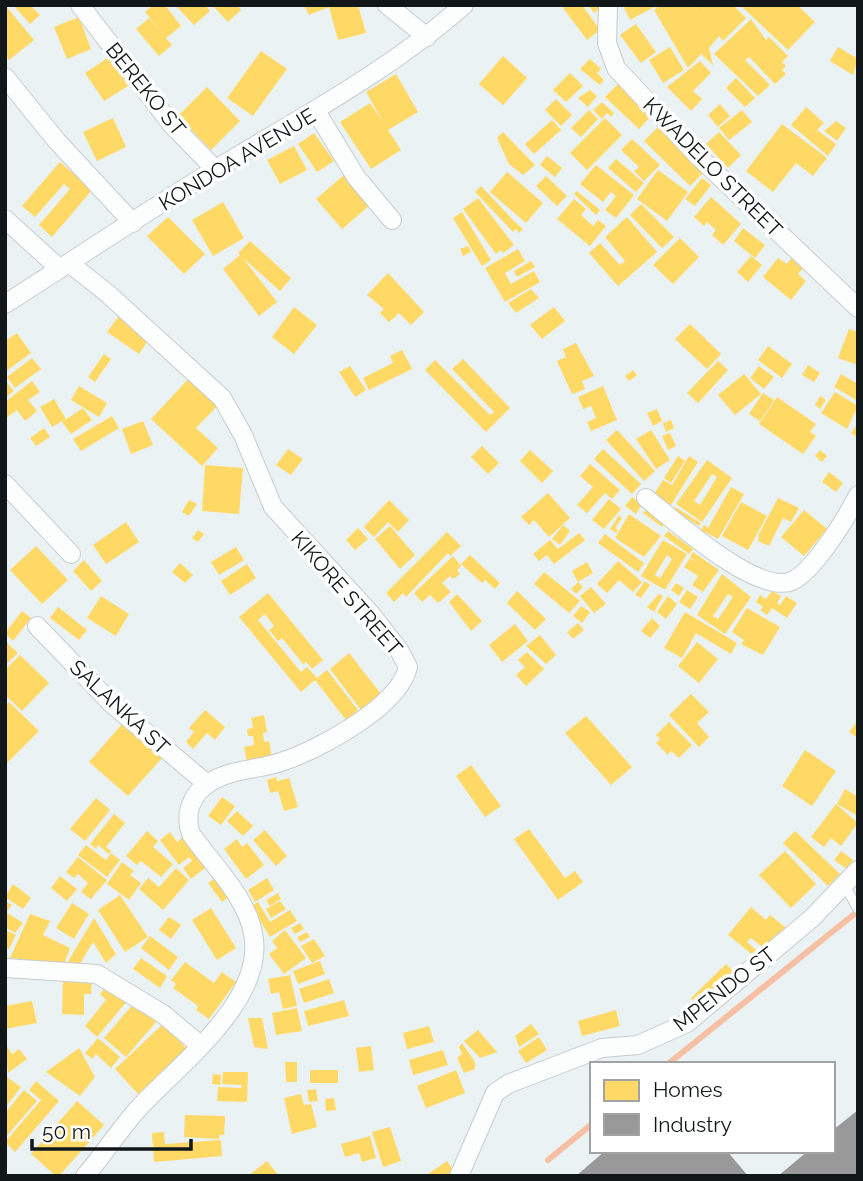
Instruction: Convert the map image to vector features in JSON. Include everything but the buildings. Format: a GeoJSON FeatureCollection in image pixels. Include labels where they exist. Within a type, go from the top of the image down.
{"type":"FeatureCollection","features":[{"type":"Feature","properties":{"kind":"street","name":"BEREKO ST"},"geometry":{"type":"LineString","coordinates":[[80,5],[173,125],[215,169]]}},
{"type":"Feature","properties":{"kind":"street"},"geometry":{"type":"LineString","coordinates":[[387,5],[427,37]]}},
{"type":"Feature","properties":{"kind":"street","name":"KONDOA AVENUE"},"geometry":{"type":"LineString","coordinates":[[5,304],[215,169],[316,111],[427,37],[464,5]]}},
{"type":"Feature","properties":{"kind":"street","name":"KWADELO STREET"},"geometry":{"type":"LineString","coordinates":[[608,5],[607,43],[616,68],[698,156],[858,308]]}},
{"type":"Feature","properties":{"kind":"street"},"geometry":{"type":"LineString","coordinates":[[5,78],[56,140],[133,223]]}},
{"type":"Feature","properties":{"kind":"street"},"geometry":{"type":"LineString","coordinates":[[316,111],[356,177],[392,220]]}},
{"type":"Feature","properties":{"kind":"street"},"geometry":{"type":"LineString","coordinates":[[5,219],[65,266]]}},
{"type":"Feature","properties":{"kind":"street","name":"KIKORE STREET"},"geometry":{"type":"LineString","coordinates":[[65,266],[107,293],[222,398],[243,435],[273,507],[371,614],[399,650],[408,667],[402,683],[385,701],[342,733],[280,763],[217,778],[207,784]]}},
{"type":"Feature","properties":{"kind":"street"},"geometry":{"type":"LineString","coordinates":[[5,484],[71,554]]}},
{"type":"Feature","properties":{"kind":"street"},"geometry":{"type":"LineString","coordinates":[[646,498],[724,558],[765,580],[782,583],[793,581],[823,550],[858,495]]}},
{"type":"Feature","properties":{"kind":"street","name":"SALANKA ST"},"geometry":{"type":"LineString","coordinates":[[37,626],[111,702],[207,784]]}},
{"type":"Feature","properties":{"kind":"street"},"geometry":{"type":"LineString","coordinates":[[85,1176],[136,1111],[201,1046],[241,993],[255,956],[253,929],[246,915],[187,824],[190,806],[207,784]]}},
{"type":"Feature","properties":{"kind":"street","name":"MPENDO ST"},"geometry":{"type":"LineString","coordinates":[[459,1176],[495,1093],[508,1083],[602,1048],[638,1045],[687,1023],[812,918],[858,870]]}},
{"type":"Feature","properties":{"kind":"street"},"geometry":{"type":"LineString","coordinates":[[5,968],[77,970],[97,974],[163,1014],[201,1046]]}},
{"type":"Feature","properties":{"kind":"lane"},"geometry":{"type":"LineString","coordinates":[[845,886],[858,909]]}},
{"type":"Feature","properties":{"kind":"waterway"},"geometry":{"type":"LineString","coordinates":[[670,1062],[858,911]]}},
{"type":"Feature","properties":{"kind":"waterway"},"geometry":{"type":"LineString","coordinates":[[548,1160],[590,1126]]}}]}
